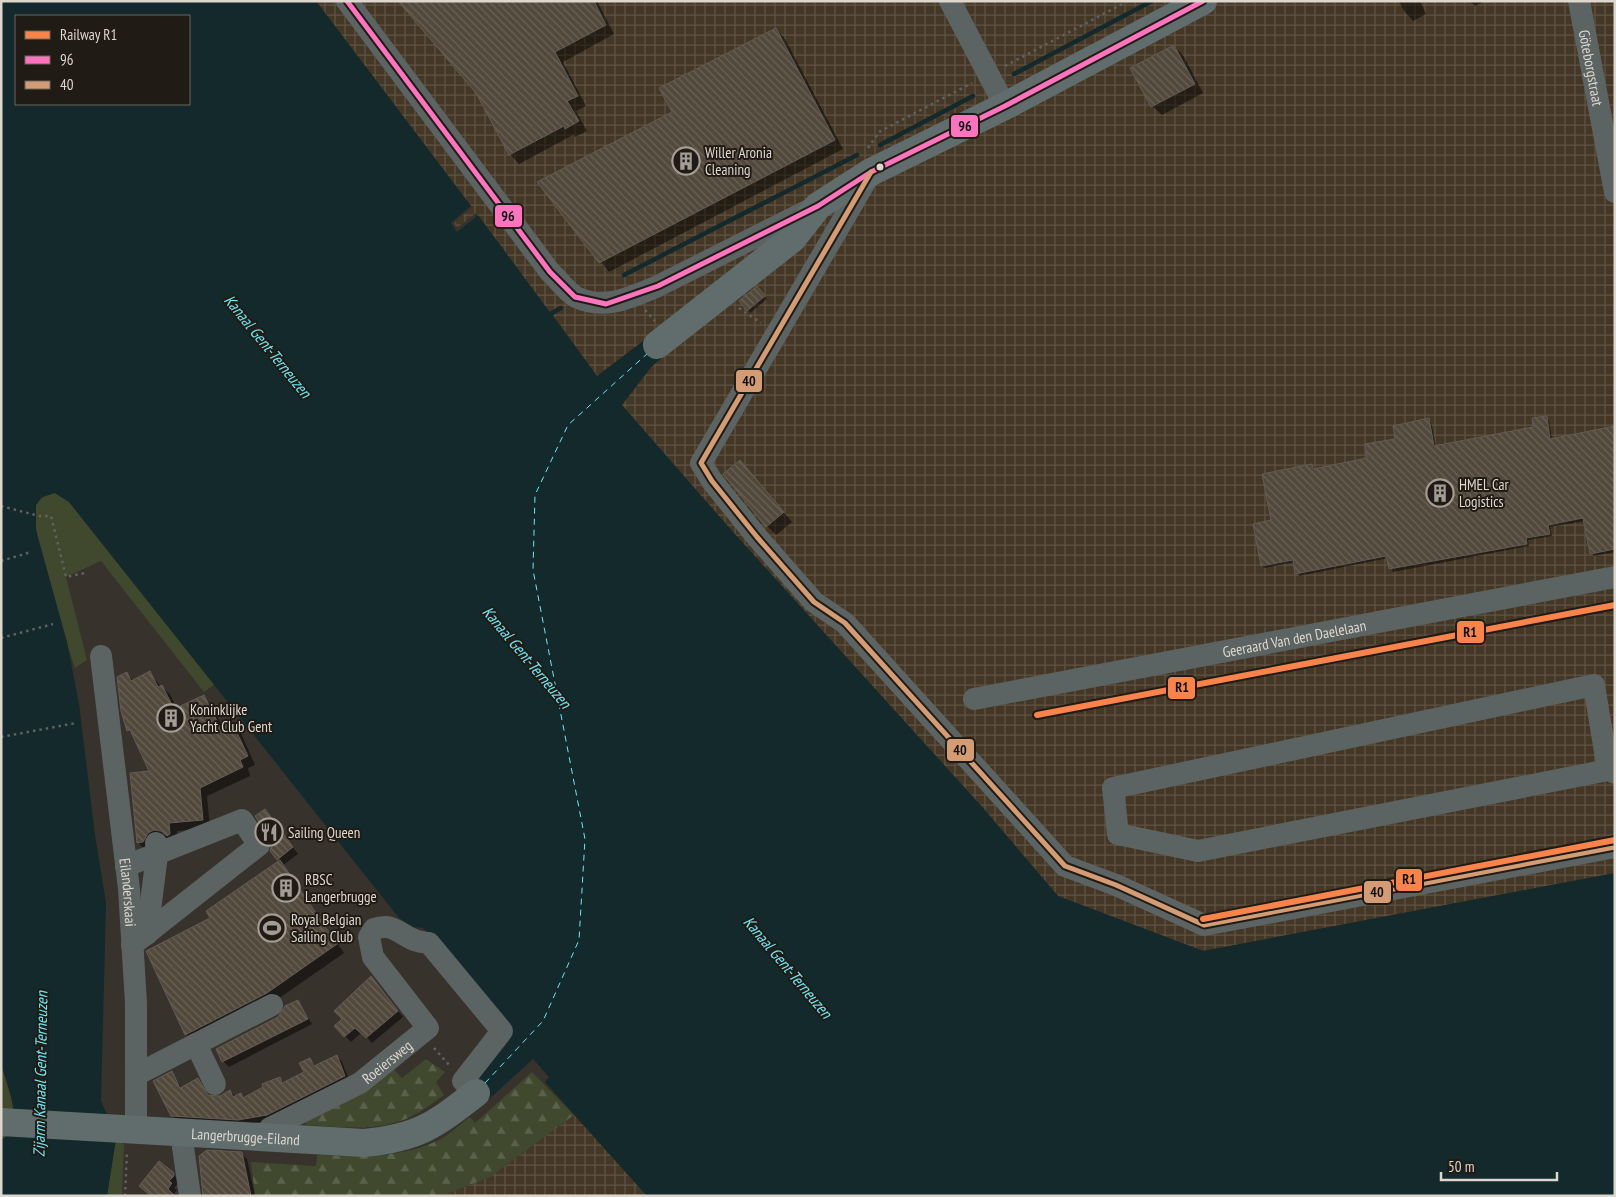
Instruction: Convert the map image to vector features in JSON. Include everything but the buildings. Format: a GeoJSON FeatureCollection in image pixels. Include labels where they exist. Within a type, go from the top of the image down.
{"type":"FeatureCollection","features":[{"type":"Feature","properties":{"kind":"main road"},"geometry":{"type":"LineString","coordinates":[[657,345],[792,239],[818,206],[869,162],[1005,106],[1203,1]]}},
{"type":"Feature","properties":{"kind":"main road","name":"Langerbrugge-Eiland"},"geometry":{"type":"LineString","coordinates":[[7,1123],[364,1143],[391,1140],[421,1132],[447,1116],[470,1087]]}},
{"type":"Feature","properties":{"kind":"street"},"geometry":{"type":"LineString","coordinates":[[347,1],[550,272],[575,296],[606,304],[633,296],[658,286],[818,206]]}},
{"type":"Feature","properties":{"kind":"street"},"geometry":{"type":"LineString","coordinates":[[950,1],[1005,106]]}},
{"type":"Feature","properties":{"kind":"street","name":"Göteborgstraat"},"geometry":{"type":"LineString","coordinates":[[1579,1],[1615,192]]}},
{"type":"Feature","properties":{"kind":"street"},"geometry":{"type":"LineString","coordinates":[[869,162],[777,332],[701,463],[712,482],[814,602],[845,622],[1065,866],[1116,885],[1204,925],[1615,847]]}},
{"type":"Feature","properties":{"kind":"street","name":"Geeraard Van den Daelelaan"},"geometry":{"type":"LineString","coordinates":[[974,698],[1615,577]]}},
{"type":"Feature","properties":{"kind":"street","name":"Eilanderskaai"},"geometry":{"type":"LineString","coordinates":[[101,656],[126,866],[140,939],[136,1003],[136,1075],[126,1129]]}},
{"type":"Feature","properties":{"kind":"street"},"geometry":{"type":"LineString","coordinates":[[1594,685],[1611,772],[1198,852],[1118,834],[1113,788],[1594,685]]}},
{"type":"Feature","properties":{"kind":"street"},"geometry":{"type":"LineString","coordinates":[[126,866],[156,848],[242,820],[259,845],[140,939]]}},
{"type":"Feature","properties":{"kind":"street"},"geometry":{"type":"LineString","coordinates":[[140,939],[156,848]]}},
{"type":"Feature","properties":{"kind":"street","name":"Roeiersweg"},"geometry":{"type":"LineString","coordinates":[[270,1138],[270,1128],[360,1083],[428,1028],[373,957],[369,937],[374,929],[382,926],[390,926],[413,940],[429,943],[502,1031],[470,1087]]}},
{"type":"Feature","properties":{"kind":"street"},"geometry":{"type":"LineString","coordinates":[[136,1075],[272,1005]]}},
{"type":"Feature","properties":{"kind":"street"},"geometry":{"type":"LineString","coordinates":[[196,1044],[215,1084]]}},
{"type":"Feature","properties":{"kind":"street"},"geometry":{"type":"LineString","coordinates":[[181,1134],[190,1196]]}},
{"type":"Feature","properties":{"kind":"path"},"geometry":{"type":"LineString","coordinates":[[1002,68],[1128,1]]}},
{"type":"Feature","properties":{"kind":"path"},"geometry":{"type":"LineString","coordinates":[[869,162],[879,132],[974,83]]}},
{"type":"Feature","properties":{"kind":"path"},"geometry":{"type":"LineString","coordinates":[[735,306],[777,332]]}},
{"type":"Feature","properties":{"kind":"path"},"geometry":{"type":"LineString","coordinates":[[1,506],[38,516],[51,516],[66,577],[86,573]]}},
{"type":"Feature","properties":{"kind":"path"},"geometry":{"type":"LineString","coordinates":[[1,561],[31,552]]}},
{"type":"Feature","properties":{"kind":"path"},"geometry":{"type":"LineString","coordinates":[[1,638],[54,624]]}},
{"type":"Feature","properties":{"kind":"path"},"geometry":{"type":"LineString","coordinates":[[1,737],[76,723]]}},
{"type":"Feature","properties":{"kind":"path"},"geometry":{"type":"LineString","coordinates":[[126,1129],[126,1196]]}},
{"type":"Feature","properties":{"kind":"shaded area"},"geometry":{"type":"Polygon","coordinates":[[[316,1],[1615,1],[1615,873],[1203,951],[1058,896],[983,808],[732,531],[621,405],[652,366],[662,358],[646,339],[597,376],[552,313],[457,232],[451,223],[471,206],[316,1]]]}},
{"type":"Feature","properties":{"kind":"shaded area"},"geometry":{"type":"Polygon","coordinates":[[[574,1115],[647,1196],[442,1196],[490,1177],[574,1115]]]}},
{"type":"Feature","properties":{"kind":"green space"},"geometry":{"type":"Polygon","coordinates":[[[55,493],[69,502],[215,684],[204,692],[101,561],[66,577],[87,660],[75,668],[42,558],[37,535],[36,505],[44,497],[55,493]]]}},
{"type":"Feature","properties":{"kind":"green space"},"geometry":{"type":"Polygon","coordinates":[[[426,1059],[445,1072],[436,1082],[444,1095],[418,1113],[401,1121],[375,1127],[306,1125],[304,1118],[392,1067],[402,1078],[426,1059]]]}},
{"type":"Feature","properties":{"kind":"green space"},"geometry":{"type":"Polygon","coordinates":[[[1,1064],[14,1107],[8,1136],[1,1140],[1,1064]]]}},
{"type":"Feature","properties":{"kind":"green space"},"geometry":{"type":"Polygon","coordinates":[[[532,1072],[574,1115],[490,1177],[442,1196],[255,1196],[251,1162],[316,1166],[317,1155],[379,1155],[424,1146],[443,1138],[470,1117],[475,1123],[532,1072]]]}},
{"type":"Feature","properties":{"kind":"green space"},"geometry":{"type":"Polygon","coordinates":[[[119,1137],[124,1145],[122,1196],[107,1196],[116,1139],[119,1137]]]}},
{"type":"Feature","properties":{"kind":"water"},"geometry":{"type":"Polygon","coordinates":[[[1,1],[316,1],[471,206],[451,223],[457,231],[478,215],[597,376],[646,339],[662,358],[652,366],[622,405],[732,531],[983,808],[1058,896],[1203,951],[1615,873],[1615,1196],[647,1196],[545,1082],[549,1077],[533,1059],[488,1100],[471,1087],[508,1030],[423,928],[413,927],[399,918],[69,502],[55,493],[42,497],[36,505],[36,530],[67,642],[79,704],[95,835],[106,903],[101,1100],[116,1139],[107,1196],[1,1196],[1,1140],[8,1134],[14,1115],[1,1064],[1,1]]]}},
{"type":"Feature","properties":{"kind":"pier"},"geometry":{"type":"Polygon","coordinates":[[[471,206],[472,208],[454,223],[457,228],[476,213],[478,215],[457,232],[451,223],[471,206]]]}},
{"type":"Feature","properties":{"kind":"waterway"},"geometry":{"type":"LineString","coordinates":[[1014,74],[1152,1]]}},
{"type":"Feature","properties":{"kind":"waterway"},"geometry":{"type":"LineString","coordinates":[[880,145],[973,96]]}},
{"type":"Feature","properties":{"kind":"waterway"},"geometry":{"type":"LineString","coordinates":[[624,275],[857,155]]}},
{"type":"Feature","properties":{"kind":"waterway"},"geometry":{"type":"LineString","coordinates":[[547,316],[561,308]]}},
{"type":"Feature","properties":{"kind":"ferry route"},"geometry":{"type":"LineString","coordinates":[[485,1083],[543,1021],[579,940],[585,839],[533,570],[535,495],[568,425],[648,353]]}},
{"type":"Feature","properties":{"kind":"rail line","name":"R1"},"geometry":{"type":"LineString","coordinates":[[1037,715],[1615,605]]}},
{"type":"Feature","properties":{"kind":"rail line","name":"R1"},"geometry":{"type":"LineString","coordinates":[[1203,919],[1615,840]]}},
{"type":"Feature","properties":{"kind":"transit line","name":"96"},"geometry":{"type":"LineString","coordinates":[[347,1],[550,272],[575,297],[606,304],[658,286],[818,206],[871,172],[1005,106],[1203,1]]}},
{"type":"Feature","properties":{"kind":"transit line","name":"40"},"geometry":{"type":"LineString","coordinates":[[871,172],[701,463],[712,481],[757,537],[814,602],[845,623],[1065,866],[1116,885],[1204,925],[1615,847]]}},
{"type":"Feature","properties":{"kind":"place","name":"Willer Aronia Cleaning"},"geometry":{"type":"Point","coordinates":[686,161]}},
{"type":"Feature","properties":{"kind":"place","name":"HMEL Car Logistics"},"geometry":{"type":"Point","coordinates":[1440,493]}},
{"type":"Feature","properties":{"kind":"place","name":"Koninklijke Yacht Club Gent"},"geometry":{"type":"Point","coordinates":[171,718]}},
{"type":"Feature","properties":{"kind":"place","name":"Sailing Queen"},"geometry":{"type":"Point","coordinates":[269,832]}},
{"type":"Feature","properties":{"kind":"place","name":"RBSC Langerbrugge"},"geometry":{"type":"Point","coordinates":[286,888]}},
{"type":"Feature","properties":{"kind":"place","name":"Royal Belgian Sailing Club"},"geometry":{"type":"Point","coordinates":[272,928]}},
{"type":"Feature","properties":{"kind":"water label","name":"Kanaal Gent-Terneuzen"},"geometry":{"type":"Point","coordinates":[268,346]}},
{"type":"Feature","properties":{"kind":"water label","name":"Kanaal Gent-Terneuzen"},"geometry":{"type":"Point","coordinates":[527,657]}},
{"type":"Feature","properties":{"kind":"water label","name":"Kanaal Gent-Terneuzen"},"geometry":{"type":"Point","coordinates":[788,967]}},
{"type":"Feature","properties":{"kind":"water label","name":"Zijarm Kanaal Gent-Terneuzen"},"geometry":{"type":"Point","coordinates":[40,1074]}}]}
